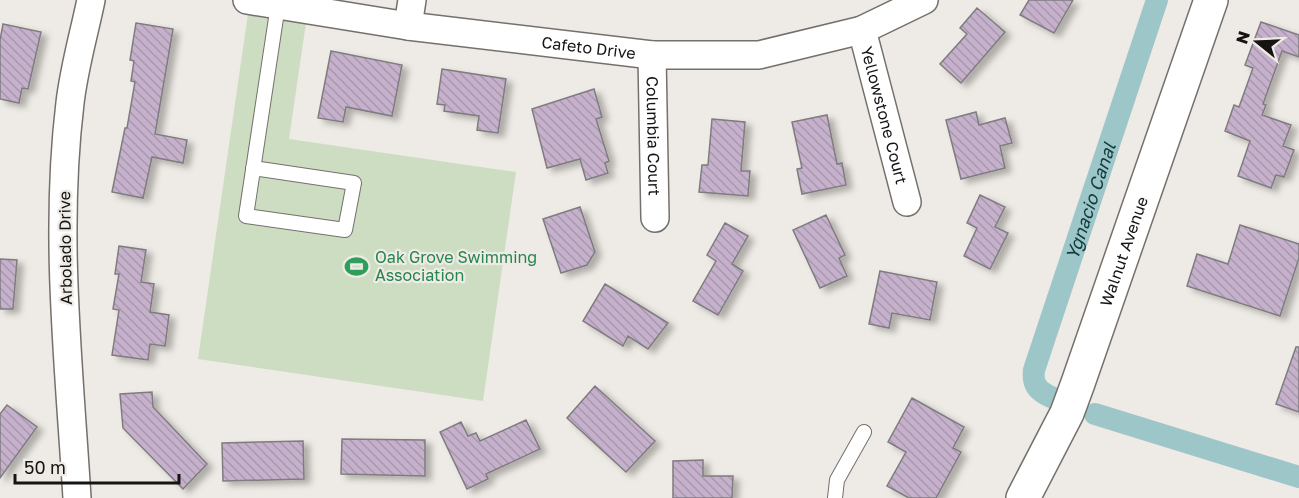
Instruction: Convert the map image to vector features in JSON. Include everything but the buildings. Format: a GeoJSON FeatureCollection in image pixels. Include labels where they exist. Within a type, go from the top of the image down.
{"type":"FeatureCollection","features":[{"type":"Feature","properties":{"kind":"street","name":"Arbolado Drive"},"geometry":{"type":"LineString","coordinates":[[77,498],[62,269],[64,168],[70,100],[92,0]]}},
{"type":"Feature","properties":{"kind":"street","name":"Cafeto Drive"},"geometry":{"type":"LineString","coordinates":[[247,0],[278,5],[410,13],[652,55],[759,55],[862,30],[924,0]]}},
{"type":"Feature","properties":{"kind":"street","name":"Walnut Avenue"},"geometry":{"type":"LineString","coordinates":[[1023,498],[1067,413],[1211,0]]}},
{"type":"Feature","properties":{"kind":"street","name":"Yellowstone Court"},"geometry":{"type":"LineString","coordinates":[[862,30],[907,202]]}},
{"type":"Feature","properties":{"kind":"street","name":"Columbia Court"},"geometry":{"type":"LineString","coordinates":[[652,55],[655,218]]}},
{"type":"Feature","properties":{"kind":"lane"},"geometry":{"type":"LineString","coordinates":[[253,168],[354,183],[345,230],[246,216],[253,168],[278,5]]}},
{"type":"Feature","properties":{"kind":"lane"},"geometry":{"type":"LineString","coordinates":[[835,498],[837,480],[864,432]]}},
{"type":"Feature","properties":{"kind":"green space","name":"Oak Grove Swimming Association"},"geometry":{"type":"Polygon","coordinates":[[[250,0],[308,9],[289,139],[516,172],[483,401],[198,359],[250,0]]]}},
{"type":"Feature","properties":{"kind":"waterway","name":"Ygnacio Canal"},"geometry":{"type":"LineString","coordinates":[[1051,397],[1037,387],[1034,370],[1157,0]]}},
{"type":"Feature","properties":{"kind":"waterway","name":"Ygnacio Canal"},"geometry":{"type":"LineString","coordinates":[[1095,414],[1299,477]]}},
{"type":"Feature","properties":{"kind":"place","name":"Oak Grove Swimming Association"},"geometry":{"type":"Point","coordinates":[357,266]}}]}
